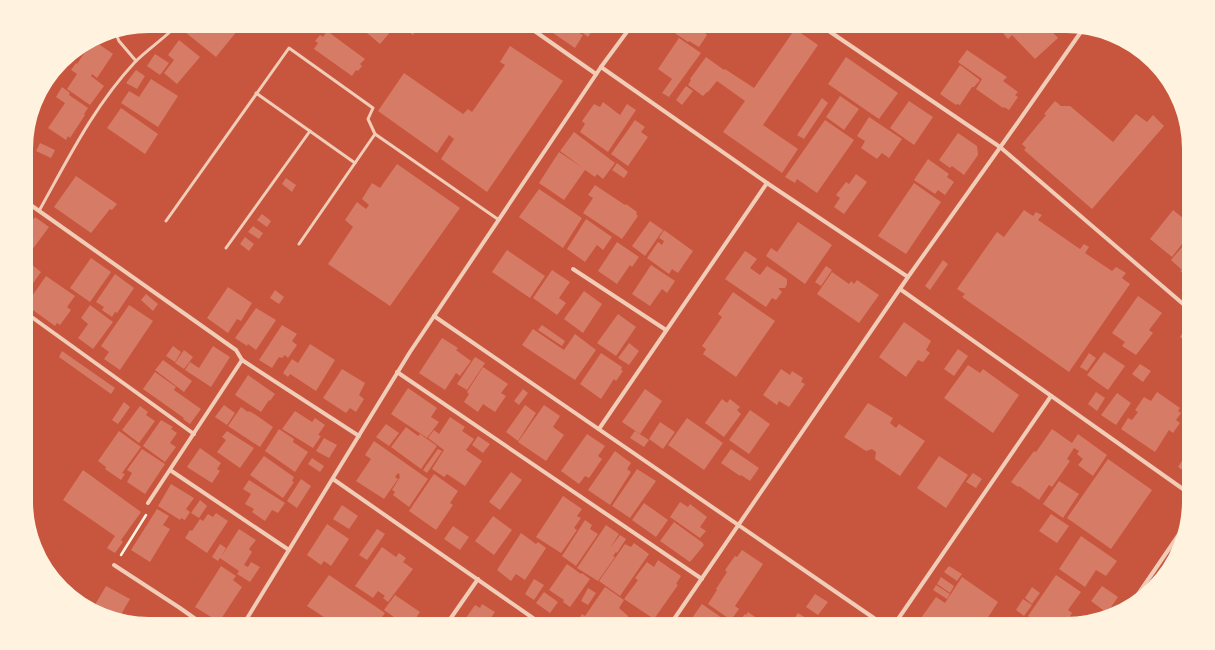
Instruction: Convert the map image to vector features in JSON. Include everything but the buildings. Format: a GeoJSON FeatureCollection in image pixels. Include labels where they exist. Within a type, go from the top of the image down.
{"type":"FeatureCollection","features":[{"type":"Feature","properties":{"kind":"street"},"geometry":{"type":"LineString","coordinates":[[536,32],[596,74]]}},
{"type":"Feature","properties":{"kind":"street"},"geometry":{"type":"LineString","coordinates":[[247,618],[397,372],[596,74],[627,32]]}},
{"type":"Feature","properties":{"kind":"street"},"geometry":{"type":"LineString","coordinates":[[830,32],[1000,147],[1183,303]]}},
{"type":"Feature","properties":{"kind":"street"},"geometry":{"type":"LineString","coordinates":[[675,618],[908,277],[1080,33]]}},
{"type":"Feature","properties":{"kind":"street"},"geometry":{"type":"LineString","coordinates":[[601,67],[767,183],[908,277]]}},
{"type":"Feature","properties":{"kind":"street"},"geometry":{"type":"LineString","coordinates":[[599,429],[767,183]]}},
{"type":"Feature","properties":{"kind":"street"},"geometry":{"type":"LineString","coordinates":[[32,206],[236,350],[242,360],[359,436]]}},
{"type":"Feature","properties":{"kind":"street"},"geometry":{"type":"LineString","coordinates":[[573,269],[666,330]]}},
{"type":"Feature","properties":{"kind":"street"},"geometry":{"type":"LineString","coordinates":[[900,289],[1183,489]]}},
{"type":"Feature","properties":{"kind":"street"},"geometry":{"type":"LineString","coordinates":[[434,316],[874,618]]}},
{"type":"Feature","properties":{"kind":"street"},"geometry":{"type":"LineString","coordinates":[[32,317],[194,434]]}},
{"type":"Feature","properties":{"kind":"street"},"geometry":{"type":"LineString","coordinates":[[148,503],[242,360]]}},
{"type":"Feature","properties":{"kind":"street"},"geometry":{"type":"LineString","coordinates":[[397,372],[702,579]]}},
{"type":"Feature","properties":{"kind":"street"},"geometry":{"type":"LineString","coordinates":[[899,618],[1051,396]]}},
{"type":"Feature","properties":{"kind":"street"},"geometry":{"type":"LineString","coordinates":[[170,470],[289,550]]}},
{"type":"Feature","properties":{"kind":"street"},"geometry":{"type":"LineString","coordinates":[[333,479],[533,618]]}},
{"type":"Feature","properties":{"kind":"street"},"geometry":{"type":"LineString","coordinates":[[1140,591],[1177,537]]}},
{"type":"Feature","properties":{"kind":"street"},"geometry":{"type":"LineString","coordinates":[[114,565],[194,618]]}},
{"type":"Feature","properties":{"kind":"street"},"geometry":{"type":"LineString","coordinates":[[451,618],[478,580]]}},
{"type":"Feature","properties":{"kind":"lane"},"geometry":{"type":"LineString","coordinates":[[40,211],[81,135],[95,112],[116,83],[136,61],[170,32]]}},
{"type":"Feature","properties":{"kind":"lane"},"geometry":{"type":"LineString","coordinates":[[117,37],[119,42],[136,61]]}},
{"type":"Feature","properties":{"kind":"lane"},"geometry":{"type":"LineString","coordinates":[[166,221],[288,48],[373,108],[368,119],[375,134],[499,220]]}},
{"type":"Feature","properties":{"kind":"lane"},"geometry":{"type":"LineString","coordinates":[[256,93],[355,163]]}},
{"type":"Feature","properties":{"kind":"lane"},"geometry":{"type":"LineString","coordinates":[[226,248],[310,131]]}},
{"type":"Feature","properties":{"kind":"lane"},"geometry":{"type":"LineString","coordinates":[[299,244],[375,134]]}},
{"type":"Feature","properties":{"kind":"path"},"geometry":{"type":"LineString","coordinates":[[114,565],[150,509],[148,503]]}}]}
